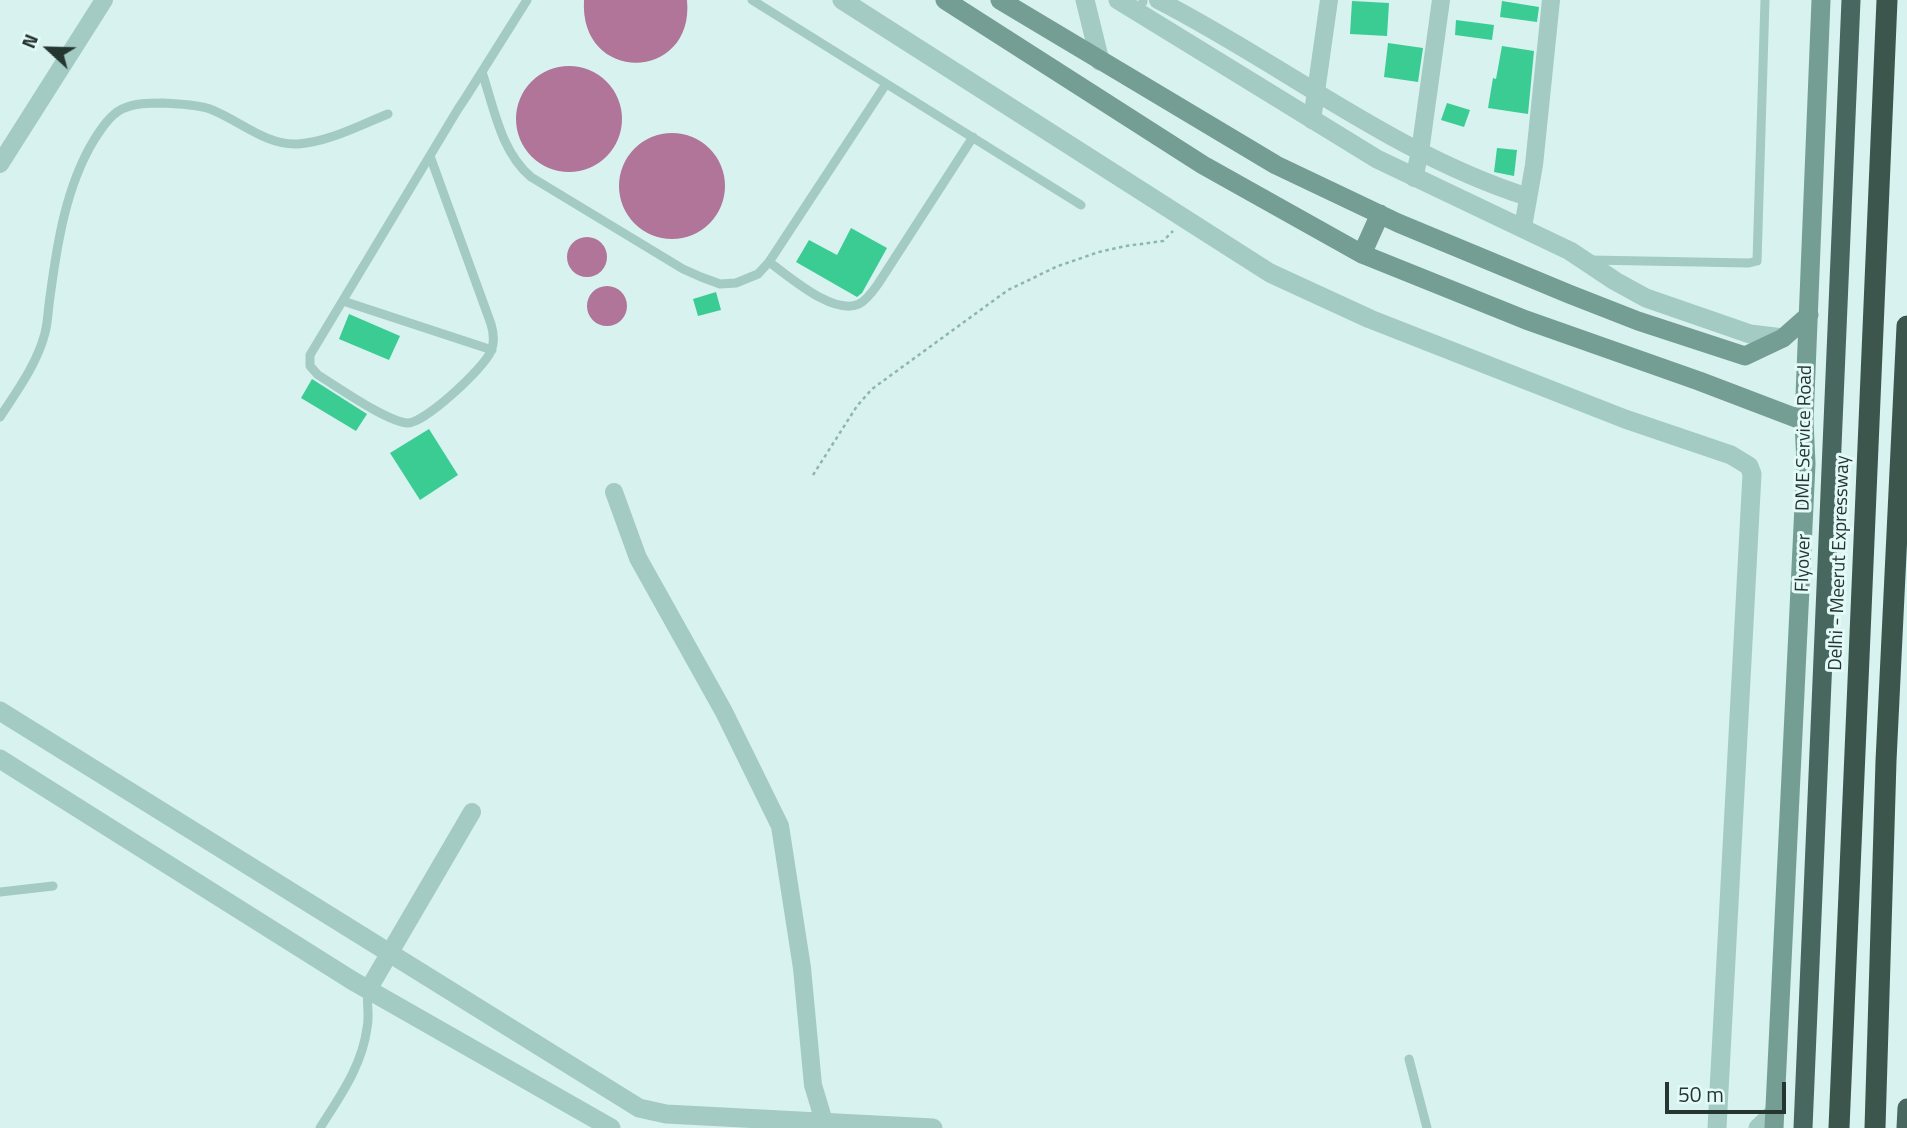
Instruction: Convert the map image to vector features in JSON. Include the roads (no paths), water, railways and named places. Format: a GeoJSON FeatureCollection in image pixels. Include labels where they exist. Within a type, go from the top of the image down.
{"type":"FeatureCollection","features":[{"type":"Feature","properties":{"kind":"highway","name":"Flyover"},"geometry":{"type":"LineString","coordinates":[[1803,1128],[1851,0]]}},
{"type":"Feature","properties":{"kind":"highway","name":"Delhi - Meerut Expressway"},"geometry":{"type":"LineString","coordinates":[[1839,1128],[1887,0]]}},
{"type":"Feature","properties":{"kind":"highway"},"geometry":{"type":"LineString","coordinates":[[1875,1128],[1887,748],[1907,326]]}},
{"type":"Feature","properties":{"kind":"highway"},"geometry":{"type":"LineString","coordinates":[[1906,1128],[1907,1108]]}},
{"type":"Feature","properties":{"kind":"main road"},"geometry":{"type":"LineString","coordinates":[[945,0],[1203,165],[1362,254],[1526,320],[1804,421]]}},
{"type":"Feature","properties":{"kind":"main road"},"geometry":{"type":"LineString","coordinates":[[1000,0],[1276,165],[1380,214],[1569,294],[1717,349],[1745,356],[1783,338],[1809,315]]}},
{"type":"Feature","properties":{"kind":"main road","name":"DME Service Road"},"geometry":{"type":"LineString","coordinates":[[1774,1120],[1805,478],[1804,421],[1821,0]]}},
{"type":"Feature","properties":{"kind":"main road"},"geometry":{"type":"LineString","coordinates":[[1362,254],[1380,214]]}},
{"type":"Feature","properties":{"kind":"street"},"geometry":{"type":"LineString","coordinates":[[0,164],[104,0]]}},
{"type":"Feature","properties":{"kind":"street"},"geometry":{"type":"LineString","coordinates":[[842,0],[1270,273],[1327,301],[1625,419],[1731,455],[1749,466],[1752,474],[1717,1128]]}},
{"type":"Feature","properties":{"kind":"street"},"geometry":{"type":"LineString","coordinates":[[1084,0],[1100,61]]}},
{"type":"Feature","properties":{"kind":"street"},"geometry":{"type":"LineString","coordinates":[[1118,0],[1146,4],[1316,93],[1420,152],[1460,172],[1528,197]]}},
{"type":"Feature","properties":{"kind":"street"},"geometry":{"type":"LineString","coordinates":[[1312,120],[1329,0]]}},
{"type":"Feature","properties":{"kind":"street"},"geometry":{"type":"LineString","coordinates":[[1414,177],[1420,152],[1441,0]]}},
{"type":"Feature","properties":{"kind":"street"},"geometry":{"type":"LineString","coordinates":[[1523,227],[1534,165],[1551,0]]}},
{"type":"Feature","properties":{"kind":"street"},"geometry":{"type":"LineString","coordinates":[[1146,4],[1312,120],[1377,159],[1570,251],[1646,298],[1740,331],[1783,338]]}},
{"type":"Feature","properties":{"kind":"street"},"geometry":{"type":"LineString","coordinates":[[614,492],[638,558],[724,712],[780,826],[802,968],[813,1085],[825,1125]]}},
{"type":"Feature","properties":{"kind":"street"},"geometry":{"type":"LineString","coordinates":[[0,711],[639,1108],[666,1114],[825,1125],[933,1128]]}},
{"type":"Feature","properties":{"kind":"street"},"geometry":{"type":"LineString","coordinates":[[0,759],[368,990],[611,1128]]}},
{"type":"Feature","properties":{"kind":"street"},"geometry":{"type":"LineString","coordinates":[[368,990],[472,812]]}},
{"type":"Feature","properties":{"kind":"street"},"geometry":{"type":"LineString","coordinates":[[1758,1128],[1774,1120]]}},
{"type":"Feature","properties":{"kind":"lane"},"geometry":{"type":"LineString","coordinates":[[430,156],[491,324],[494,341],[482,366],[424,417],[414,422],[402,422],[318,375],[310,366],[310,355],[458,109],[527,0]]}},
{"type":"Feature","properties":{"kind":"lane"},"geometry":{"type":"LineString","coordinates":[[752,0],[1081,205]]}},
{"type":"Feature","properties":{"kind":"lane"},"geometry":{"type":"LineString","coordinates":[[1583,260],[1693,264],[1757,261],[1765,0]]}},
{"type":"Feature","properties":{"kind":"lane"},"geometry":{"type":"LineString","coordinates":[[482,72],[509,152],[518,166],[531,177],[683,269],[720,284],[736,283],[758,274],[769,262],[886,83]]}},
{"type":"Feature","properties":{"kind":"lane"},"geometry":{"type":"LineString","coordinates":[[0,417],[20,387],[45,333],[62,229],[75,176],[101,130],[116,112],[128,106],[145,103],[198,106],[219,113],[269,138],[298,144],[326,139],[388,114]]}},
{"type":"Feature","properties":{"kind":"lane"},"geometry":{"type":"LineString","coordinates":[[769,262],[826,301],[848,306],[858,304],[867,298],[878,284],[973,137]]}},
{"type":"Feature","properties":{"kind":"lane"},"geometry":{"type":"LineString","coordinates":[[343,300],[492,350]]}},
{"type":"Feature","properties":{"kind":"lane"},"geometry":{"type":"LineString","coordinates":[[0,892],[53,886]]}},
{"type":"Feature","properties":{"kind":"lane"},"geometry":{"type":"LineString","coordinates":[[320,1128],[345,1089],[360,1058],[368,1027],[368,990]]}},
{"type":"Feature","properties":{"kind":"lane"},"geometry":{"type":"LineString","coordinates":[[1409,1059],[1427,1128]]}}]}
